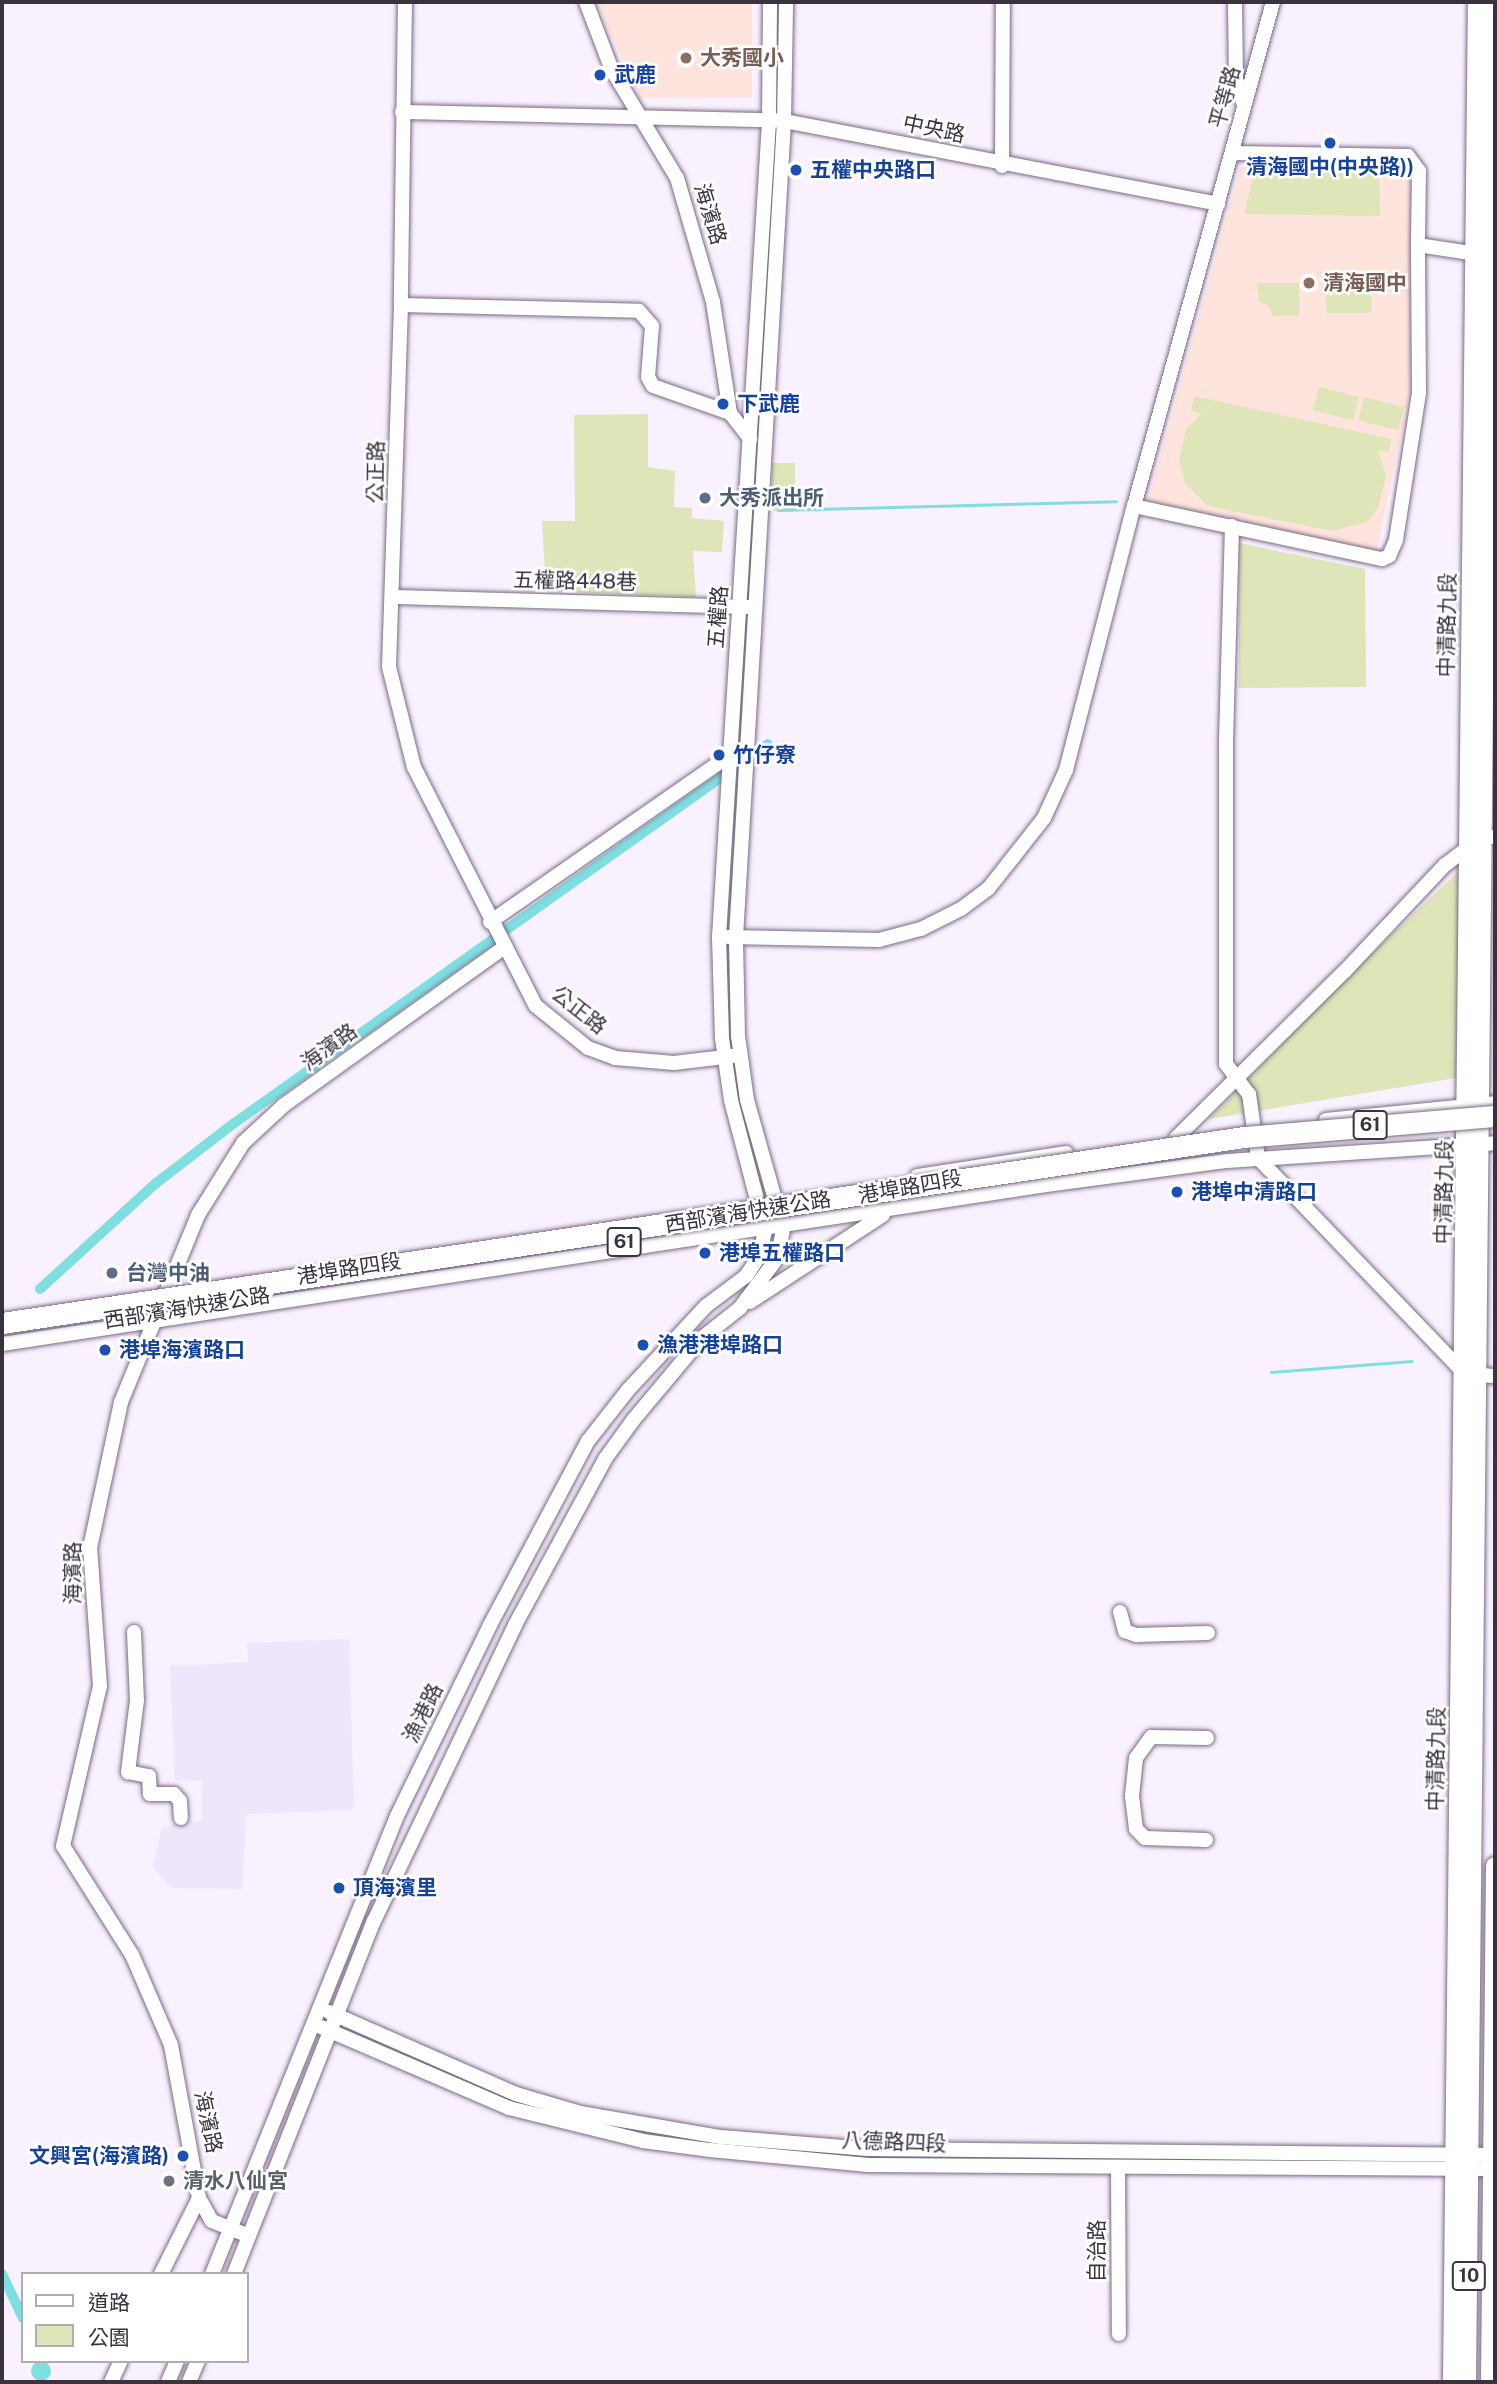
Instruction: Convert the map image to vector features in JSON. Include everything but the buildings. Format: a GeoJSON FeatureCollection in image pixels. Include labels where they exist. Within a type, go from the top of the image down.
{"type":"FeatureCollection","features":[{"type":"Feature","properties":{"kind":"highway","name":"西部濱海快速公路"},"geometry":{"type":"LineString","coordinates":[[2,1323],[1244,1137],[1485,1107]]}},
{"type":"Feature","properties":{"kind":"highway","name":"西部濱海快速公路"},"geometry":{"type":"LineString","coordinates":[[2,1336],[1246,1150],[1485,1140]]}},
{"type":"Feature","properties":{"kind":"main road","name":"中清路九段"},"geometry":{"type":"LineString","coordinates":[[1477,2],[1486,255]]}},
{"type":"Feature","properties":{"kind":"main road","name":"中清路九段"},"geometry":{"type":"LineString","coordinates":[[1452,2382],[1463,2163],[1485,1140],[1482,840],[1486,255],[1491,2]]}},
{"type":"Feature","properties":{"kind":"main road","name":"10"},"geometry":{"type":"LineString","coordinates":[[1490,2382],[1495,1866]]}},
{"type":"Feature","properties":{"kind":"main road","name":"中清路九段"},"geometry":{"type":"LineString","coordinates":[[1463,2163],[1467,2382]]}},
{"type":"Feature","properties":{"kind":"street","name":"公正路"},"geometry":{"type":"LineString","coordinates":[[405,2],[394,597],[389,667],[414,767],[503,948],[536,1006],[588,1048],[642,1063],[741,1055]]}},
{"type":"Feature","properties":{"kind":"street","name":"海濱路"},"geometry":{"type":"LineString","coordinates":[[586,2],[612,70],[677,178],[703,263],[730,413],[756,439]]}},
{"type":"Feature","properties":{"kind":"street","name":"五權路"},"geometry":{"type":"LineString","coordinates":[[770,2],[776,121]]}},
{"type":"Feature","properties":{"kind":"street","name":"五權路"},"geometry":{"type":"LineString","coordinates":[[783,1228],[747,1100],[741,1055],[736,937],[747,607],[776,121],[786,2]]}},
{"type":"Feature","properties":{"kind":"street"},"geometry":{"type":"LineString","coordinates":[[1002,166],[1003,2]]}},
{"type":"Feature","properties":{"kind":"street"},"geometry":{"type":"LineString","coordinates":[[1236,2],[1236,79],[1244,106]]}},
{"type":"Feature","properties":{"kind":"street","name":"平等路"},"geometry":{"type":"LineString","coordinates":[[719,937],[853,941],[902,936],[961,909],[1001,876],[1044,818],[1066,770],[1134,506],[1273,2]]}},
{"type":"Feature","properties":{"kind":"street"},"geometry":{"type":"LineString","coordinates":[[1236,49],[1259,52]]}},
{"type":"Feature","properties":{"kind":"street","name":"中央路"},"geometry":{"type":"LineString","coordinates":[[402,113],[640,115],[776,121],[1002,166],[1218,204]]}},
{"type":"Feature","properties":{"kind":"street"},"geometry":{"type":"LineString","coordinates":[[1134,506],[1382,559],[1389,556],[1396,540],[1419,393],[1419,171],[1408,156],[1231,153]]}},
{"type":"Feature","properties":{"kind":"street"},"geometry":{"type":"LineString","coordinates":[[1418,245],[1486,255]]}},
{"type":"Feature","properties":{"kind":"street"},"geometry":{"type":"LineString","coordinates":[[401,305],[639,311],[652,326],[648,377],[653,386],[730,413]]}},
{"type":"Feature","properties":{"kind":"street"},"geometry":{"type":"LineString","coordinates":[[1232,526],[1224,1048],[1226,1064],[1240,1077],[1249,1094],[1258,1158],[1479,1375]]}},
{"type":"Feature","properties":{"kind":"street","name":"五權路448巷"},"geometry":{"type":"LineString","coordinates":[[394,597],[747,607]]}},
{"type":"Feature","properties":{"kind":"street","name":"五權路"},"geometry":{"type":"LineString","coordinates":[[747,607],[730,755],[719,937],[725,1057],[765,1230]]}},
{"type":"Feature","properties":{"kind":"street"},"geometry":{"type":"LineString","coordinates":[[490,922],[730,755]]}},
{"type":"Feature","properties":{"kind":"street"},"geometry":{"type":"LineString","coordinates":[[1176,1138],[1482,840]]}},
{"type":"Feature","properties":{"kind":"street","name":"海濱路"},"geometry":{"type":"LineString","coordinates":[[199,2198],[171,2045],[150,1990],[104,1906],[63,1846],[100,1686],[90,1548],[121,1402],[154,1320],[168,1294],[198,1215],[256,1128],[503,948]]}},
{"type":"Feature","properties":{"kind":"street","name":"港埠路四段"},"geometry":{"type":"LineString","coordinates":[[2,1315],[168,1294],[1176,1138],[1255,1127],[1485,1107]]}},
{"type":"Feature","properties":{"kind":"street","name":"港埠路四段"},"geometry":{"type":"LineString","coordinates":[[2,1344],[886,1213],[1046,1185],[1258,1158],[1485,1140]]}},
{"type":"Feature","properties":{"kind":"street"},"geometry":{"type":"LineString","coordinates":[[740,1308],[886,1213]]}},
{"type":"Feature","properties":{"kind":"street","name":"漁港路"},"geometry":{"type":"LineString","coordinates":[[235,2272],[415,1825],[515,1625],[605,1459],[702,1338],[740,1308],[778,1257],[783,1228]]}},
{"type":"Feature","properties":{"kind":"street","name":"漁港路"},"geometry":{"type":"LineString","coordinates":[[213,2272],[397,1816],[490,1625],[589,1441],[628,1390],[706,1306],[746,1276],[759,1257],[765,1230]]}},
{"type":"Feature","properties":{"kind":"street"},"geometry":{"type":"LineString","coordinates":[[1120,1612],[1125,1631],[1136,1635],[1208,1633]]}},
{"type":"Feature","properties":{"kind":"street"},"geometry":{"type":"LineString","coordinates":[[134,1632],[137,1700],[128,1772],[149,1776],[150,1794],[174,1794],[180,1801],[181,1818]]}},
{"type":"Feature","properties":{"kind":"street"},"geometry":{"type":"LineString","coordinates":[[1206,1840],[1145,1838],[1136,1829],[1132,1796],[1136,1758],[1151,1737],[1207,1738]]}},
{"type":"Feature","properties":{"kind":"street","name":"八德路四段"},"geometry":{"type":"LineString","coordinates":[[320,2008],[516,2094],[604,2125],[868,2149],[1255,2161],[1494,2162]]}},
{"type":"Feature","properties":{"kind":"street","name":"八德路四段"},"geometry":{"type":"LineString","coordinates":[[314,2023],[509,2108],[604,2125],[710,2150],[868,2165],[1118,2167],[1255,2161]]}},
{"type":"Feature","properties":{"kind":"street"},"geometry":{"type":"LineString","coordinates":[[868,2149],[868,2165]]}},
{"type":"Feature","properties":{"kind":"street","name":"自治路"},"geometry":{"type":"LineString","coordinates":[[1118,2167],[1119,2334]]}},
{"type":"Feature","properties":{"kind":"street"},"geometry":{"type":"LineString","coordinates":[[199,2198],[212,2221],[229,2231],[249,2236]]}},
{"type":"Feature","properties":{"kind":"street"},"geometry":{"type":"LineString","coordinates":[[163,2272],[199,2198]]}},
{"type":"Feature","properties":{"kind":"street"},"geometry":{"type":"LineString","coordinates":[[111,2382],[120,2363]]}},
{"type":"Feature","properties":{"kind":"street"},"geometry":{"type":"LineString","coordinates":[[168,2382],[176,2363]]}},
{"type":"Feature","properties":{"kind":"street"},"geometry":{"type":"LineString","coordinates":[[189,2382],[197,2363]]}},
{"type":"Feature","properties":{"kind":"shaded area","name":"大秀國小"},"geometry":{"type":"Polygon","coordinates":[[[596,2],[752,2],[752,98],[640,98],[596,2]]]}},
{"type":"Feature","properties":{"kind":"shaded area","name":"清海國中"},"geometry":{"type":"Polygon","coordinates":[[[1406,165],[1410,173],[1410,393],[1376,554],[1147,504],[1240,167],[1406,165]]]}},
{"type":"Feature","properties":{"kind":"shaded area"},"geometry":{"type":"Polygon","coordinates":[[[349,1639],[354,1810],[246,1814],[242,1889],[171,1888],[153,1867],[161,1830],[181,1821],[202,1821],[202,1781],[175,1780],[170,1666],[248,1662],[247,1643],[349,1639]]]}},
{"type":"Feature","properties":{"kind":"green space"},"geometry":{"type":"Polygon","coordinates":[[[1379,169],[1380,216],[1244,214],[1254,174],[1379,169]]]}},
{"type":"Feature","properties":{"kind":"green space"},"geometry":{"type":"Polygon","coordinates":[[[1326,281],[1371,281],[1371,313],[1326,313],[1326,281]]]}},
{"type":"Feature","properties":{"kind":"green space"},"geometry":{"type":"Polygon","coordinates":[[[1257,283],[1299,283],[1299,316],[1273,316],[1268,305],[1259,302],[1257,283]]]}},
{"type":"Feature","properties":{"kind":"green space"},"geometry":{"type":"Polygon","coordinates":[[[1319,387],[1359,397],[1353,420],[1313,410],[1319,387]]]}},
{"type":"Feature","properties":{"kind":"green space"},"geometry":{"type":"Polygon","coordinates":[[[1194,396],[1391,439],[1389,452],[1378,450],[1386,476],[1378,508],[1367,522],[1333,531],[1208,506],[1185,483],[1179,460],[1186,429],[1201,414],[1191,411],[1194,396]]]}},
{"type":"Feature","properties":{"kind":"green space"},"geometry":{"type":"Polygon","coordinates":[[[1364,397],[1404,407],[1398,430],[1358,420],[1364,397]]]}},
{"type":"Feature","properties":{"kind":"green space"},"geometry":{"type":"Polygon","coordinates":[[[648,414],[648,467],[675,471],[674,507],[692,508],[692,518],[724,521],[722,552],[693,551],[696,597],[546,591],[542,521],[575,521],[574,415],[648,414]]]}},
{"type":"Feature","properties":{"kind":"green space"},"geometry":{"type":"Polygon","coordinates":[[[772,463],[795,463],[795,511],[772,511],[772,463]]]}},
{"type":"Feature","properties":{"kind":"green space"},"geometry":{"type":"Polygon","coordinates":[[[1239,543],[1365,569],[1366,687],[1239,688],[1239,543]]]}},
{"type":"Feature","properties":{"kind":"green space"},"geometry":{"type":"Polygon","coordinates":[[[1459,871],[1456,1078],[1209,1119],[1349,975],[1459,871]]]}},
{"type":"Feature","properties":{"kind":"water"},"geometry":{"type":"Polygon","coordinates":[[[36,2363],[46,2363],[50,2367],[50,2375],[45,2380],[37,2380],[32,2375],[32,2367],[36,2363]]]}},
{"type":"Feature","properties":{"kind":"waterway"},"geometry":{"type":"LineString","coordinates":[[778,510],[1116,501]]}},
{"type":"Feature","properties":{"kind":"waterway"},"geometry":{"type":"LineString","coordinates":[[40,1289],[155,1184],[233,1124],[768,744]]}},
{"type":"Feature","properties":{"kind":"waterway"},"geometry":{"type":"LineString","coordinates":[[1271,1372],[1412,1361]]}},
{"type":"Feature","properties":{"kind":"waterway"},"geometry":{"type":"LineString","coordinates":[[2,2274],[21,2314]]}},
{"type":"Feature","properties":{"kind":"place","name":"大秀國小"},"geometry":{"type":"Point","coordinates":[686,58]}},
{"type":"Feature","properties":{"kind":"place","name":"武鹿"},"geometry":{"type":"Point","coordinates":[600,75]}},
{"type":"Feature","properties":{"kind":"place","name":"清海國中(中央路))"},"geometry":{"type":"Point","coordinates":[1330,143]}},
{"type":"Feature","properties":{"kind":"place","name":"五權中央路口"},"geometry":{"type":"Point","coordinates":[796,170]}},
{"type":"Feature","properties":{"kind":"place","name":"清海國中"},"geometry":{"type":"Point","coordinates":[1309,283]}},
{"type":"Feature","properties":{"kind":"place","name":"下武鹿"},"geometry":{"type":"Point","coordinates":[723,404]}},
{"type":"Feature","properties":{"kind":"place","name":"大秀派出所"},"geometry":{"type":"Point","coordinates":[705,498]}},
{"type":"Feature","properties":{"kind":"place","name":"竹仔寮"},"geometry":{"type":"Point","coordinates":[719,755]}},
{"type":"Feature","properties":{"kind":"place","name":"港埠中清路口"},"geometry":{"type":"Point","coordinates":[1177,1192]}},
{"type":"Feature","properties":{"kind":"place","name":"港埠五權路口"},"geometry":{"type":"Point","coordinates":[705,1253]}},
{"type":"Feature","properties":{"kind":"place","name":"台灣中油"},"geometry":{"type":"Point","coordinates":[112,1273]}},
{"type":"Feature","properties":{"kind":"place","name":"漁港港埠路口"},"geometry":{"type":"Point","coordinates":[643,1345]}},
{"type":"Feature","properties":{"kind":"place","name":"港埠海濱路口"},"geometry":{"type":"Point","coordinates":[105,1350]}},
{"type":"Feature","properties":{"kind":"place","name":"頂海濱里"},"geometry":{"type":"Point","coordinates":[339,1888]}},
{"type":"Feature","properties":{"kind":"place","name":"文興宮(海濱路)"},"geometry":{"type":"Point","coordinates":[183,2156]}},
{"type":"Feature","properties":{"kind":"place","name":"清水八仙宮"},"geometry":{"type":"Point","coordinates":[169,2181]}}]}
